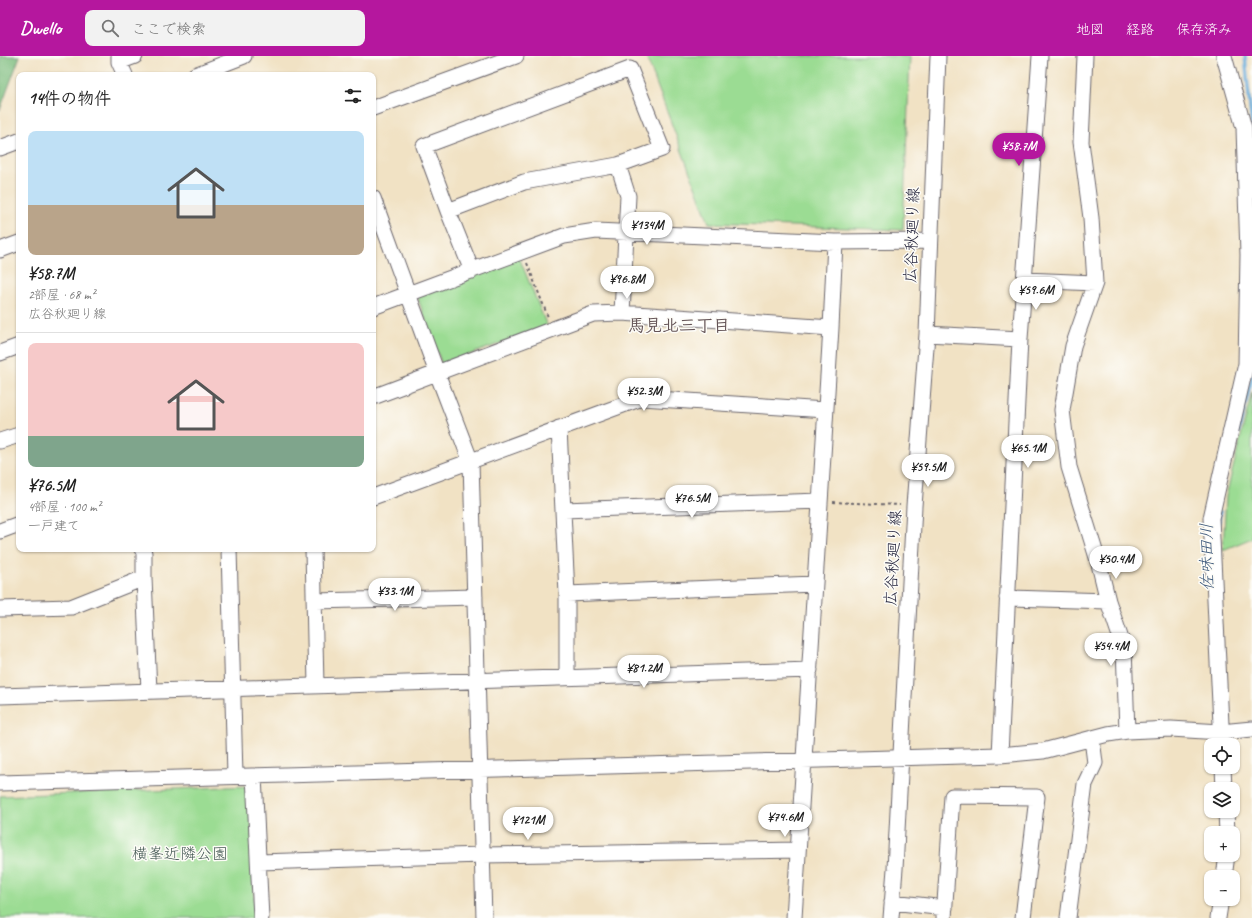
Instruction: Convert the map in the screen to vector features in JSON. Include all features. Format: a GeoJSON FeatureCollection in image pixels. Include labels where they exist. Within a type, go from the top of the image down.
{"type":"FeatureCollection","features":[{"type":"Feature","properties":{"kind":"street"},"geometry":{"type":"LineString","coordinates":[[121,64],[135,56]]}},
{"type":"Feature","properties":{"kind":"street"},"geometry":{"type":"LineString","coordinates":[[376,107],[516,56]]}},
{"type":"Feature","properties":{"kind":"street","name":"広谷秋廻り線"},"geometry":{"type":"LineString","coordinates":[[891,918],[895,869],[914,506],[927,334],[938,56]]}},
{"type":"Feature","properties":{"kind":"street"},"geometry":{"type":"LineString","coordinates":[[1000,756],[1020,339],[1040,56]]}},
{"type":"Feature","properties":{"kind":"street"},"geometry":{"type":"LineString","coordinates":[[1084,56],[1081,142],[1091,218],[1095,283],[1073,346],[1062,410],[1069,467],[1099,564],[1108,601],[1124,648],[1127,731]]}},
{"type":"Feature","properties":{"kind":"street"},"geometry":{"type":"LineString","coordinates":[[1221,738],[1211,518],[1246,364],[1248,263],[1244,128],[1224,56]]}},
{"type":"Feature","properties":{"kind":"street"},"geometry":{"type":"LineString","coordinates":[[202,72],[237,57]]}},
{"type":"Feature","properties":{"kind":"street"},"geometry":{"type":"LineString","coordinates":[[448,211],[524,182],[618,165],[662,149],[630,69],[424,146],[448,211],[472,271]]}},
{"type":"Feature","properties":{"kind":"street"},"geometry":{"type":"LineString","coordinates":[[0,148],[16,142]]}},
{"type":"Feature","properties":{"kind":"street"},"geometry":{"type":"LineString","coordinates":[[618,165],[628,196],[622,313]]}},
{"type":"Feature","properties":{"kind":"street"},"geometry":{"type":"LineString","coordinates":[[377,218],[409,294],[436,373],[470,462],[478,681],[484,918]]}},
{"type":"Feature","properties":{"kind":"street"},"geometry":{"type":"LineString","coordinates":[[376,306],[564,236],[596,231],[627,231],[835,242],[930,241]]}},
{"type":"Feature","properties":{"kind":"street"},"geometry":{"type":"LineString","coordinates":[[794,918],[831,328],[835,242]]}},
{"type":"Feature","properties":{"kind":"street"},"geometry":{"type":"LineString","coordinates":[[0,250],[16,245]]}},
{"type":"Feature","properties":{"kind":"street"},"geometry":{"type":"LineString","coordinates":[[1025,280],[1095,283]]}},
{"type":"Feature","properties":{"kind":"street"},"geometry":{"type":"LineString","coordinates":[[376,396],[593,314],[622,313],[831,328]]}},
{"type":"Feature","properties":{"kind":"street"},"geometry":{"type":"LineString","coordinates":[[927,334],[1020,339]]}},
{"type":"Feature","properties":{"kind":"street"},"geometry":{"type":"LineString","coordinates":[[0,353],[16,347]]}},
{"type":"Feature","properties":{"kind":"street"},"geometry":{"type":"LineString","coordinates":[[376,496],[642,398],[825,410]]}},
{"type":"Feature","properties":{"kind":"street"},"geometry":{"type":"LineString","coordinates":[[559,428],[566,594],[567,678]]}},
{"type":"Feature","properties":{"kind":"street"},"geometry":{"type":"LineString","coordinates":[[0,441],[16,436]]}},
{"type":"Feature","properties":{"kind":"street"},"geometry":{"type":"LineString","coordinates":[[563,510],[820,501]]}},
{"type":"Feature","properties":{"kind":"street"},"geometry":{"type":"LineString","coordinates":[[0,531],[16,525]]}},
{"type":"Feature","properties":{"kind":"street"},"geometry":{"type":"LineString","coordinates":[[143,552],[149,691]]}},
{"type":"Feature","properties":{"kind":"street"},"geometry":{"type":"LineString","coordinates":[[229,552],[235,776]]}},
{"type":"Feature","properties":{"kind":"street"},"geometry":{"type":"LineString","coordinates":[[313,552],[316,686]]}},
{"type":"Feature","properties":{"kind":"street"},"geometry":{"type":"LineString","coordinates":[[0,609],[71,607],[144,578]]}},
{"type":"Feature","properties":{"kind":"street"},"geometry":{"type":"LineString","coordinates":[[566,594],[815,584]]}},
{"type":"Feature","properties":{"kind":"street"},"geometry":{"type":"LineString","coordinates":[[315,601],[475,597]]}},
{"type":"Feature","properties":{"kind":"street"},"geometry":{"type":"LineString","coordinates":[[1007,598],[1108,601]]}},
{"type":"Feature","properties":{"kind":"street"},"geometry":{"type":"LineString","coordinates":[[0,696],[810,670]]}},
{"type":"Feature","properties":{"kind":"street"},"geometry":{"type":"LineString","coordinates":[[0,783],[1000,756],[1043,751],[1127,731],[1171,729],[1216,738]]}},
{"type":"Feature","properties":{"kind":"street"},"geometry":{"type":"LineString","coordinates":[[1224,738],[1252,729]]}},
{"type":"Feature","properties":{"kind":"street"},"geometry":{"type":"LineString","coordinates":[[1068,918],[1085,784],[1095,763],[1092,739]]}},
{"type":"Feature","properties":{"kind":"street"},"geometry":{"type":"LineString","coordinates":[[254,776],[261,918]]}},
{"type":"Feature","properties":{"kind":"street"},"geometry":{"type":"LineString","coordinates":[[892,902],[944,913],[952,796],[1038,797],[1023,918]]}},
{"type":"Feature","properties":{"kind":"street"},"geometry":{"type":"LineString","coordinates":[[258,862],[482,855],[798,850]]}},
{"type":"Feature","properties":{"kind":"street"},"geometry":{"type":"LineString","coordinates":[[1218,918],[1219,906]]}},
{"type":"Feature","properties":{"kind":"path"},"geometry":{"type":"LineString","coordinates":[[522,252],[553,329]]}},
{"type":"Feature","properties":{"kind":"path"},"geometry":{"type":"LineString","coordinates":[[820,501],[914,506]]}},
{"type":"Feature","properties":{"kind":"green space"},"geometry":{"type":"Polygon","coordinates":[[[0,56],[20,56],[0,110],[0,56]]]}},
{"type":"Feature","properties":{"kind":"green space"},"geometry":{"type":"Polygon","coordinates":[[[646,56],[910,56],[903,230],[709,223],[646,56]]]}},
{"type":"Feature","properties":{"kind":"green space"},"geometry":{"type":"Polygon","coordinates":[[[519,257],[547,326],[442,365],[417,296],[519,257]]]}},
{"type":"Feature","properties":{"kind":"green space"},"geometry":{"type":"Polygon","coordinates":[[[1252,392],[1252,538],[1223,550],[1226,496],[1252,392]]]}},
{"type":"Feature","properties":{"kind":"green space","name":"横峯近隣公園"},"geometry":{"type":"Polygon","coordinates":[[[250,786],[255,918],[0,918],[0,796],[250,786]]]}},
{"type":"Feature","properties":{"kind":"waterway","name":"佐味田川"},"geometry":{"type":"LineString","coordinates":[[1245,56],[1252,128]]}},
{"type":"Feature","properties":{"kind":"waterway","name":"佐味田川"},"geometry":{"type":"LineString","coordinates":[[1238,433],[1252,372]]}},
{"type":"Feature","properties":{"kind":"waterway","name":"佐味田川"},"geometry":{"type":"LineString","coordinates":[[1218,526],[1220,512]]}},
{"type":"Feature","properties":{"kind":"district","name":"馬見北三丁目"},"geometry":{"type":"Point","coordinates":[679,325]}}]}
